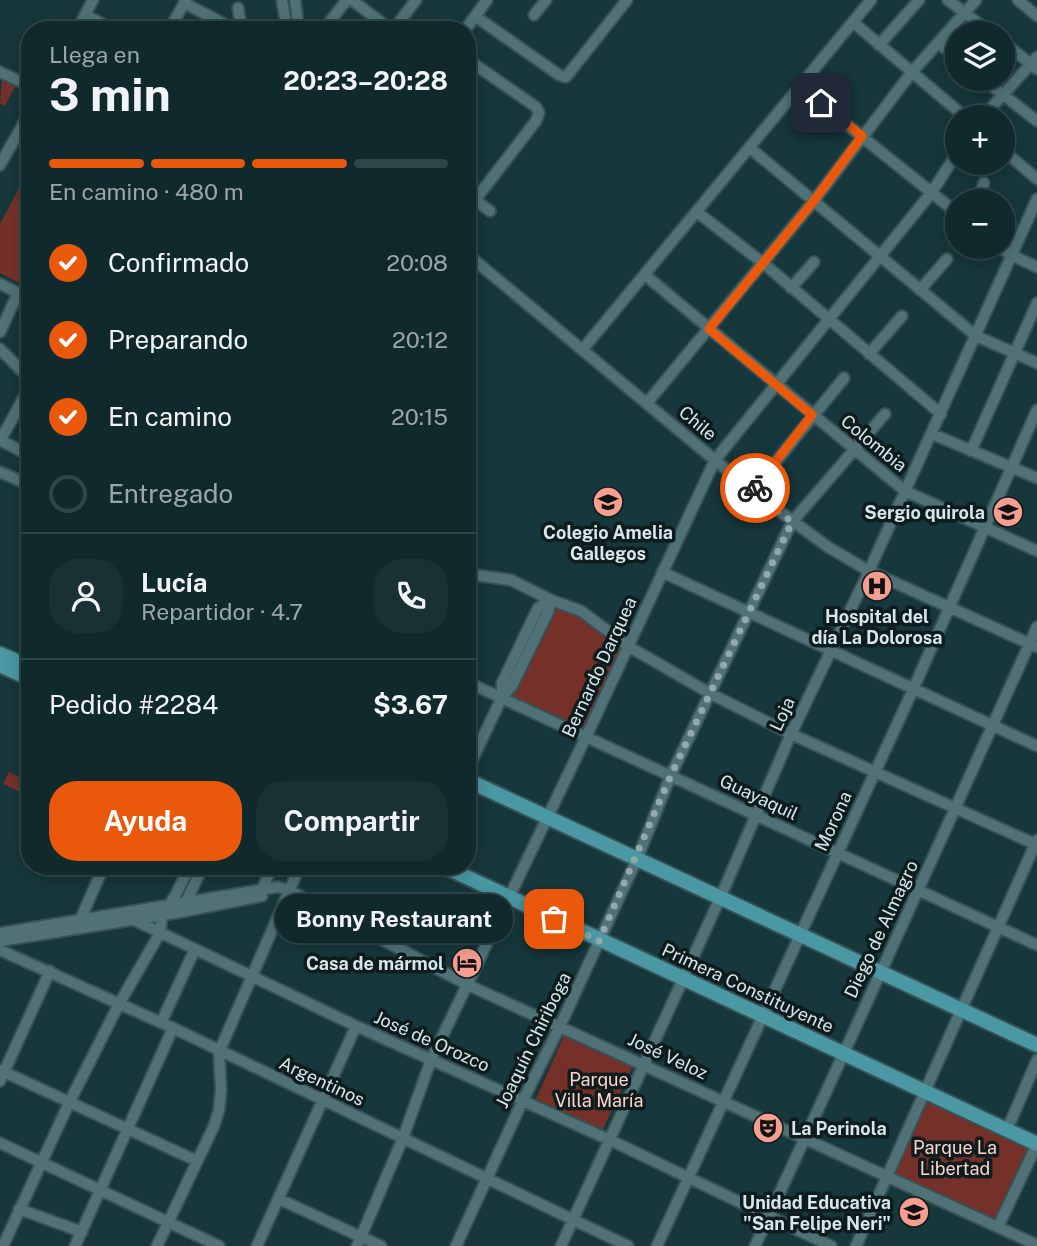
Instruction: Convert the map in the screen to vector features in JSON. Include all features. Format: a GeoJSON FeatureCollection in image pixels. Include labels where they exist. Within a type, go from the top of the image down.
{"type":"FeatureCollection","features":[{"type":"Feature","properties":{"kind":"main road"},"geometry":{"type":"LineString","coordinates":[[0,654],[21,663]]}},
{"type":"Feature","properties":{"kind":"main road"},"geometry":{"type":"LineString","coordinates":[[0,665],[21,675]]}},
{"type":"Feature","properties":{"kind":"main road"},"geometry":{"type":"LineString","coordinates":[[476,784],[1037,1045]]}},
{"type":"Feature","properties":{"kind":"main road","name":"Primera Constituyente"},"geometry":{"type":"LineString","coordinates":[[462,875],[1037,1144]]}},
{"type":"Feature","properties":{"kind":"street"},"geometry":{"type":"LineString","coordinates":[[82,21],[93,0]]}},
{"type":"Feature","properties":{"kind":"street"},"geometry":{"type":"LineString","coordinates":[[282,0],[286,21]]}},
{"type":"Feature","properties":{"kind":"street"},"geometry":{"type":"LineString","coordinates":[[295,0],[298,21]]}},
{"type":"Feature","properties":{"kind":"street"},"geometry":{"type":"LineString","coordinates":[[330,21],[346,0]]}},
{"type":"Feature","properties":{"kind":"street"},"geometry":{"type":"LineString","coordinates":[[352,0],[380,21]]}},
{"type":"Feature","properties":{"kind":"street"},"geometry":{"type":"LineString","coordinates":[[399,21],[416,0]]}},
{"type":"Feature","properties":{"kind":"street"},"geometry":{"type":"LineString","coordinates":[[471,21],[487,0]]}},
{"type":"Feature","properties":{"kind":"street"},"geometry":{"type":"LineString","coordinates":[[534,15],[546,0]]}},
{"type":"Feature","properties":{"kind":"street"},"geometry":{"type":"LineString","coordinates":[[475,16],[559,75],[566,77],[627,0]]}},
{"type":"Feature","properties":{"kind":"street"},"geometry":{"type":"LineString","coordinates":[[583,349],[871,0]]}},
{"type":"Feature","properties":{"kind":"street"},"geometry":{"type":"LineString","coordinates":[[879,45],[919,0]]}},
{"type":"Feature","properties":{"kind":"street"},"geometry":{"type":"LineString","coordinates":[[948,0],[975,21]]}},
{"type":"Feature","properties":{"kind":"street"},"geometry":{"type":"LineString","coordinates":[[647,403],[813,202],[912,72],[976,0]]}},
{"type":"Feature","properties":{"kind":"street"},"geometry":{"type":"LineString","coordinates":[[1018,0],[1037,16]]}},
{"type":"Feature","properties":{"kind":"street"},"geometry":{"type":"LineString","coordinates":[[174,21],[185,1],[220,21]]}},
{"type":"Feature","properties":{"kind":"street"},"geometry":{"type":"LineString","coordinates":[[238,8],[240,21]]}},
{"type":"Feature","properties":{"kind":"street"},"geometry":{"type":"LineString","coordinates":[[85,15],[97,21]]}},
{"type":"Feature","properties":{"kind":"street"},"geometry":{"type":"LineString","coordinates":[[854,23],[951,105]]}},
{"type":"Feature","properties":{"kind":"street"},"geometry":{"type":"LineString","coordinates":[[938,43],[945,48]]}},
{"type":"Feature","properties":{"kind":"street"},"geometry":{"type":"LineString","coordinates":[[994,105],[1035,63],[1015,50]]}},
{"type":"Feature","properties":{"kind":"street"},"geometry":{"type":"LineString","coordinates":[[476,66],[536,107],[539,113],[536,121],[476,191]]}},
{"type":"Feature","properties":{"kind":"street"},"geometry":{"type":"LineString","coordinates":[[0,72],[21,82]]}},
{"type":"Feature","properties":{"kind":"street"},"geometry":{"type":"LineString","coordinates":[[800,87],[945,203]]}},
{"type":"Feature","properties":{"kind":"street"},"geometry":{"type":"LineString","coordinates":[[998,91],[1037,121]]}},
{"type":"Feature","properties":{"kind":"street"},"geometry":{"type":"LineString","coordinates":[[0,165],[21,128]]}},
{"type":"Feature","properties":{"kind":"street"},"geometry":{"type":"LineString","coordinates":[[750,148],[976,337],[1037,363]]}},
{"type":"Feature","properties":{"kind":"street"},"geometry":{"type":"LineString","coordinates":[[1015,160],[1037,179]]}},
{"type":"Feature","properties":{"kind":"street","name":"Bernardo Darquea"},"geometry":{"type":"LineString","coordinates":[[359,1241],[403,1138],[431,1060],[715,460],[932,192],[945,172]]}},
{"type":"Feature","properties":{"kind":"street"},"geometry":{"type":"LineString","coordinates":[[982,189],[984,183]]}},
{"type":"Feature","properties":{"kind":"street","name":"Loja"},"geometry":{"type":"LineString","coordinates":[[1015,249],[1037,199]]}},
{"type":"Feature","properties":{"kind":"street"},"geometry":{"type":"LineString","coordinates":[[476,201],[490,211]]}},
{"type":"Feature","properties":{"kind":"street"},"geometry":{"type":"LineString","coordinates":[[697,212],[763,263],[941,414]]}},
{"type":"Feature","properties":{"kind":"street"},"geometry":{"type":"LineString","coordinates":[[1015,257],[1037,267]]}},
{"type":"Feature","properties":{"kind":"street"},"geometry":{"type":"LineString","coordinates":[[920,290],[947,259]]}},
{"type":"Feature","properties":{"kind":"street","name":"Loja"},"geometry":{"type":"LineString","coordinates":[[561,1246],[721,896],[791,734],[869,571],[1011,259]]}},
{"type":"Feature","properties":{"kind":"street","name":"Chile"},"geometry":{"type":"LineString","coordinates":[[476,261],[752,491],[828,547],[869,571],[1033,645]]}},
{"type":"Feature","properties":{"kind":"street"},"geometry":{"type":"LineString","coordinates":[[791,288],[814,262]]}},
{"type":"Feature","properties":{"kind":"street","name":"Colombia"},"geometry":{"type":"LineString","coordinates":[[645,275],[905,491],[1037,551]]}},
{"type":"Feature","properties":{"kind":"street"},"geometry":{"type":"LineString","coordinates":[[0,284],[21,294]]}},
{"type":"Feature","properties":{"kind":"street"},"geometry":{"type":"LineString","coordinates":[[0,332],[18,293]]}},
{"type":"Feature","properties":{"kind":"street"},"geometry":{"type":"LineString","coordinates":[[971,451],[1037,303]]}},
{"type":"Feature","properties":{"kind":"street"},"geometry":{"type":"LineString","coordinates":[[869,354],[902,316]]}},
{"type":"Feature","properties":{"kind":"street"},"geometry":{"type":"LineString","coordinates":[[0,349],[21,370]]}},
{"type":"Feature","properties":{"kind":"street"},"geometry":{"type":"LineString","coordinates":[[752,491],[844,378]]}},
{"type":"Feature","properties":{"kind":"street"},"geometry":{"type":"LineString","coordinates":[[21,399],[4,424],[0,441],[21,451]]}},
{"type":"Feature","properties":{"kind":"street","name":"Morona"},"geometry":{"type":"LineString","coordinates":[[657,1246],[876,771],[1037,410]]}},
{"type":"Feature","properties":{"kind":"street","name":"Joaquín Chiriboga"},"geometry":{"type":"LineString","coordinates":[[456,1246],[486,1177],[561,1026],[637,859],[671,775],[792,522],[885,414]]}},
{"type":"Feature","properties":{"kind":"street"},"geometry":{"type":"LineString","coordinates":[[932,434],[1037,478]]}},
{"type":"Feature","properties":{"kind":"street"},"geometry":{"type":"LineString","coordinates":[[0,472],[21,481]]}},
{"type":"Feature","properties":{"kind":"street"},"geometry":{"type":"LineString","coordinates":[[663,572],[1037,746]]}},
{"type":"Feature","properties":{"kind":"street"},"geometry":{"type":"LineString","coordinates":[[476,575],[511,580],[581,611],[628,646],[711,694],[955,810],[1036,843],[856,1246]]}},
{"type":"Feature","properties":{"kind":"street"},"geometry":{"type":"LineString","coordinates":[[476,752],[502,697],[512,686],[548,612],[551,600]]}},
{"type":"Feature","properties":{"kind":"street","name":"Diego de Almagro"},"geometry":{"type":"LineString","coordinates":[[755,1246],[1033,645],[1037,626]]}},
{"type":"Feature","properties":{"kind":"street","name":"Guayaquil"},"geometry":{"type":"LineString","coordinates":[[476,685],[1037,945]]}},
{"type":"Feature","properties":{"kind":"street"},"geometry":{"type":"LineString","coordinates":[[82,918],[100,875]]}},
{"type":"Feature","properties":{"kind":"street"},"geometry":{"type":"LineString","coordinates":[[161,930],[162,915],[185,875]]}},
{"type":"Feature","properties":{"kind":"street"},"geometry":{"type":"LineString","coordinates":[[2,1246],[119,1004],[161,930],[181,912],[199,875]]}},
{"type":"Feature","properties":{"kind":"street"},"geometry":{"type":"LineString","coordinates":[[262,890],[268,875]]}},
{"type":"Feature","properties":{"kind":"street"},"geometry":{"type":"LineString","coordinates":[[157,1246],[214,1126],[221,1090],[219,1052],[296,875]]}},
{"type":"Feature","properties":{"kind":"street"},"geometry":{"type":"LineString","coordinates":[[0,933],[278,887],[288,890]]}},
{"type":"Feature","properties":{"kind":"street"},"geometry":{"type":"LineString","coordinates":[[0,941],[181,912],[288,890]]}},
{"type":"Feature","properties":{"kind":"street","name":"José Veloz"},"geometry":{"type":"LineString","coordinates":[[288,890],[468,985],[1037,1245]]}},
{"type":"Feature","properties":{"kind":"street","name":"José de Orozco"},"geometry":{"type":"LineString","coordinates":[[134,920],[161,930],[195,950],[356,1026],[610,1140],[831,1246]]}},
{"type":"Feature","properties":{"kind":"street","name":"Argentinos"},"geometry":{"type":"LineString","coordinates":[[0,950],[173,1028],[628,1246]]}},
{"type":"Feature","properties":{"kind":"street"},"geometry":{"type":"LineString","coordinates":[[161,1023],[195,950]]}},
{"type":"Feature","properties":{"kind":"street"},"geometry":{"type":"LineString","coordinates":[[50,971],[1,1074],[70,1101],[197,1161]]}},
{"type":"Feature","properties":{"kind":"street"},"geometry":{"type":"LineString","coordinates":[[257,1246],[356,1026]]}},
{"type":"Feature","properties":{"kind":"street"},"geometry":{"type":"LineString","coordinates":[[75,1246],[173,1028]]}},
{"type":"Feature","properties":{"kind":"street"},"geometry":{"type":"LineString","coordinates":[[1007,1130],[1037,1060]]}},
{"type":"Feature","properties":{"kind":"street"},"geometry":{"type":"LineString","coordinates":[[0,1143],[219,1246]]}},
{"type":"Feature","properties":{"kind":"street"},"geometry":{"type":"LineString","coordinates":[[998,1227],[1037,1144]]}},
{"type":"Feature","properties":{"kind":"street"},"geometry":{"type":"LineString","coordinates":[[279,1199],[359,1241],[381,1246]]}},
{"type":"Feature","properties":{"kind":"street"},"geometry":{"type":"LineString","coordinates":[[19,1209],[82,1232]]}},
{"type":"Feature","properties":{"kind":"green space"},"geometry":{"type":"Polygon","coordinates":[[[2,79],[16,85],[5,106],[0,104],[2,79]]]}},
{"type":"Feature","properties":{"kind":"green space"},"geometry":{"type":"Polygon","coordinates":[[[21,184],[21,284],[0,273],[0,224],[21,184]]]}},
{"type":"Feature","properties":{"kind":"green space"},"geometry":{"type":"Polygon","coordinates":[[[552,603],[589,623],[622,649],[582,730],[508,695],[552,603]]]}},
{"type":"Feature","properties":{"kind":"green space"},"geometry":{"type":"Polygon","coordinates":[[[9,772],[21,778],[21,793],[3,784],[9,772]]]}},
{"type":"Feature","properties":{"kind":"green space","name":"Parque Villa María"},"geometry":{"type":"Polygon","coordinates":[[[564,1036],[632,1067],[603,1129],[535,1101],[564,1036]]]}},
{"type":"Feature","properties":{"kind":"green space","name":"Parque La Libertad"},"geometry":{"type":"Polygon","coordinates":[[[929,1099],[1031,1147],[996,1222],[894,1175],[929,1099]]]}},
{"type":"Feature","properties":{"kind":"way so far"},"geometry":{"type":"LineString","coordinates":[[554,919],[599,941],[637,859],[671,775],[792,522],[752,491],[755,488]]}},
{"type":"Feature","properties":{"kind":"place","name":"Colegio Amelia Gallegos"},"geometry":{"type":"Point","coordinates":[608,502]}},
{"type":"Feature","properties":{"kind":"place","name":"Sergio quirola"},"geometry":{"type":"Point","coordinates":[1008,512]}},
{"type":"Feature","properties":{"kind":"place","name":"Hospital del día La Dolorosa"},"geometry":{"type":"Point","coordinates":[877,586]}},
{"type":"Feature","properties":{"kind":"place","name":"Bonny Restaurant"},"geometry":{"type":"Point","coordinates":[554,919]}},
{"type":"Feature","properties":{"kind":"place","name":"Casa de mármol"},"geometry":{"type":"Point","coordinates":[467,963]}},
{"type":"Feature","properties":{"kind":"place","name":"La Perinola"},"geometry":{"type":"Point","coordinates":[768,1128]}},
{"type":"Feature","properties":{"kind":"place","name":"Unidad Educativa \"San Felipe Neri\""},"geometry":{"type":"Point","coordinates":[914,1212]}},
{"type":"Feature","properties":{"kind":"route"},"geometry":{"type":"LineString","coordinates":[[755,488],[812,415],[709,329],[813,202],[862,136],[821,103]]}}]}
